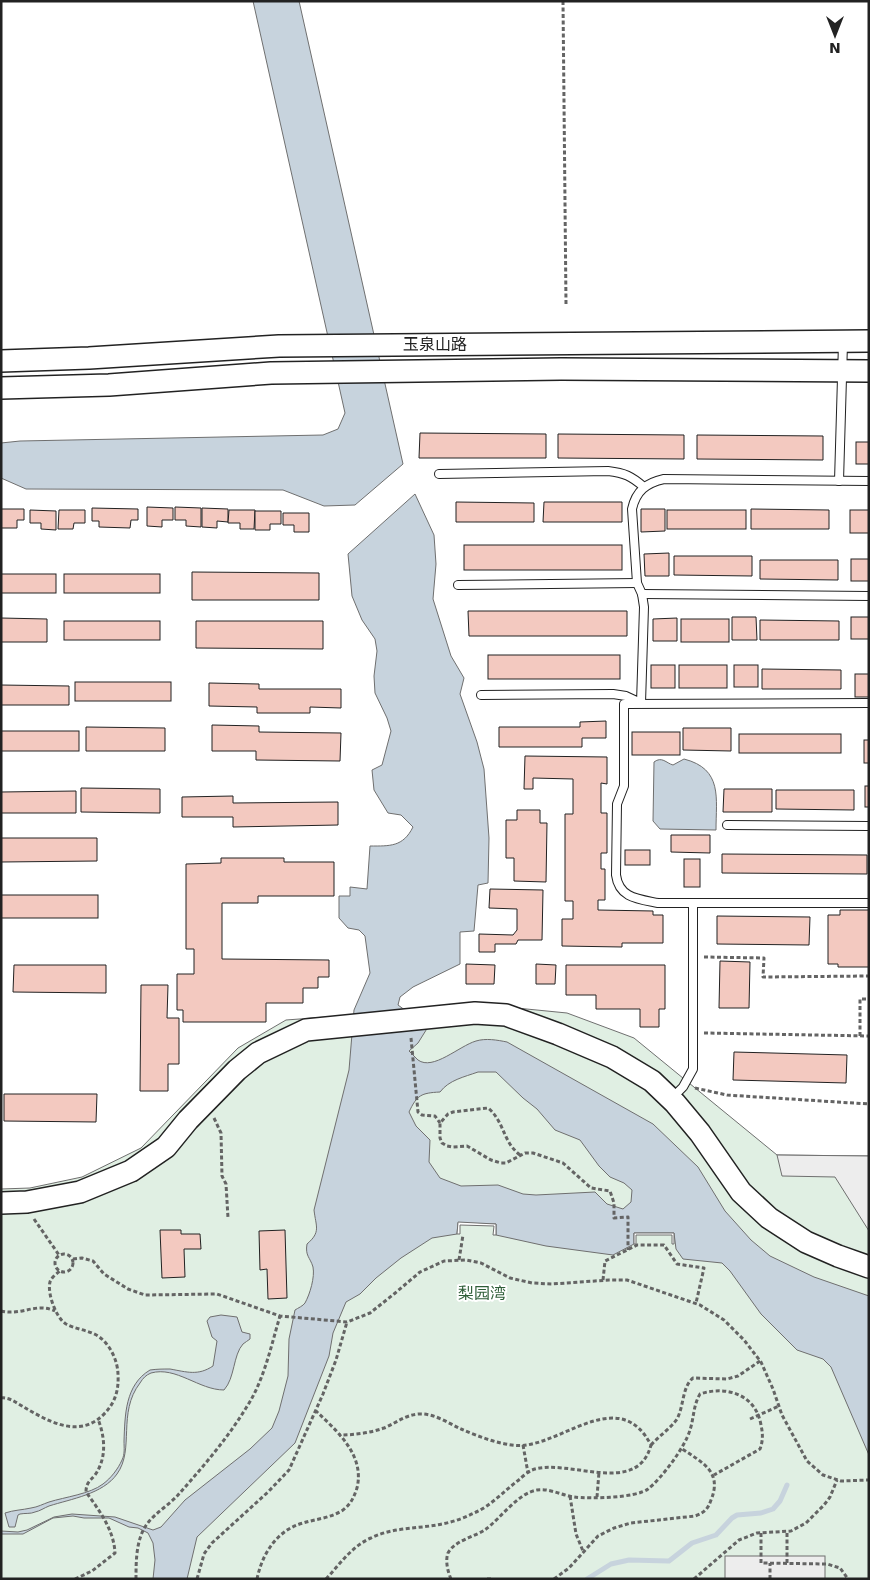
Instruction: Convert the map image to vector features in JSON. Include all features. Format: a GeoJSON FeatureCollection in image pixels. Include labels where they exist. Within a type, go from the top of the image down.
{"type":"FeatureCollection","features":[{"type":"Feature","properties":{"kind":"street","name":"玉泉山路"},"geometry":{"type":"LineString","coordinates":[[1,361],[89,358],[279,346],[869,341]]}},
{"type":"Feature","properties":{"kind":"street","name":"玉泉山路"},"geometry":{"type":"LineString","coordinates":[[1,388],[108,384],[271,373],[561,369],[869,371]]}},
{"type":"Feature","properties":{"kind":"street"},"geometry":{"type":"LineString","coordinates":[[1,1203],[22,1202],[80,1192],[131,1171],[166,1147],[237,1070],[258,1053],[306,1030],[475,1012],[506,1015],[558,1034],[612,1057],[652,1081],[677,1093],[700,1133],[741,1192],[769,1218],[806,1242],[838,1256],[869,1266]]}},
{"type":"Feature","properties":{"kind":"lane"},"geometry":{"type":"LineString","coordinates":[[839,481],[843,341]]}},
{"type":"Feature","properties":{"kind":"lane"},"geometry":{"type":"LineString","coordinates":[[439,474],[608,471],[622,472],[631,476],[644,487]]}},
{"type":"Feature","properties":{"kind":"lane"},"geometry":{"type":"LineString","coordinates":[[641,703],[644,607],[642,594],[637,583],[632,509],[634,501],[644,487],[653,482],[664,480],[869,481]]}},
{"type":"Feature","properties":{"kind":"lane"},"geometry":{"type":"LineString","coordinates":[[458,585],[637,583]]}},
{"type":"Feature","properties":{"kind":"lane"},"geometry":{"type":"LineString","coordinates":[[642,594],[869,596]]}},
{"type":"Feature","properties":{"kind":"lane"},"geometry":{"type":"LineString","coordinates":[[481,695],[613,694],[626,696],[641,703]]}},
{"type":"Feature","properties":{"kind":"lane"},"geometry":{"type":"LineString","coordinates":[[869,703],[624,704],[624,786],[617,804],[617,884],[625,894],[658,903],[869,903]]}},
{"type":"Feature","properties":{"kind":"lane"},"geometry":{"type":"LineString","coordinates":[[726,825],[869,826]]}},
{"type":"Feature","properties":{"kind":"lane"},"geometry":{"type":"LineString","coordinates":[[677,1093],[693,1068],[693,903]]}},
{"type":"Feature","properties":{"kind":"path"},"geometry":{"type":"LineString","coordinates":[[563,1],[566,304]]}},
{"type":"Feature","properties":{"kind":"path"},"geometry":{"type":"LineString","coordinates":[[693,957],[764,958],[763,976],[869,976]]}},
{"type":"Feature","properties":{"kind":"path"},"geometry":{"type":"LineString","coordinates":[[860,1036],[860,999],[869,999]]}},
{"type":"Feature","properties":{"kind":"path"},"geometry":{"type":"LineString","coordinates":[[408,1020],[413,1052],[412,1071],[417,1110],[420,1114],[435,1116],[440,1123],[442,1143],[452,1147],[467,1146],[501,1164],[520,1154],[533,1153],[563,1163],[591,1188],[610,1191],[614,1203],[614,1218],[628,1217],[628,1250]]}},
{"type":"Feature","properties":{"kind":"path"},"geometry":{"type":"LineString","coordinates":[[694,1032],[869,1036]]}},
{"type":"Feature","properties":{"kind":"path"},"geometry":{"type":"LineString","coordinates":[[677,1093],[705,1089],[728,1095],[869,1104]]}},
{"type":"Feature","properties":{"kind":"path"},"geometry":{"type":"LineString","coordinates":[[206,1102],[221,1133],[222,1176],[226,1184],[228,1218]]}},
{"type":"Feature","properties":{"kind":"path"},"geometry":{"type":"LineString","coordinates":[[440,1123],[448,1114],[453,1112],[488,1108],[501,1123],[510,1145],[520,1154]]}},
{"type":"Feature","properties":{"kind":"path"},"geometry":{"type":"LineString","coordinates":[[22,1202],[59,1256]]}},
{"type":"Feature","properties":{"kind":"path"},"geometry":{"type":"LineString","coordinates":[[459,1260],[462,1235]]}},
{"type":"Feature","properties":{"kind":"path"},"geometry":{"type":"LineString","coordinates":[[603,1280],[605,1261],[637,1245],[664,1246],[677,1264],[704,1268],[696,1303]]}},
{"type":"Feature","properties":{"kind":"path"},"geometry":{"type":"LineString","coordinates":[[1,1398],[11,1399],[44,1419],[62,1426],[80,1426],[92,1424],[98,1420],[113,1403],[117,1394],[118,1376],[116,1361],[110,1349],[98,1336],[65,1323],[55,1311],[49,1284],[52,1278],[60,1271],[71,1270],[74,1265],[73,1259],[68,1255],[59,1256]]}},
{"type":"Feature","properties":{"kind":"path"},"geometry":{"type":"LineString","coordinates":[[59,1256],[55,1263],[60,1271]]}},
{"type":"Feature","properties":{"kind":"path"},"geometry":{"type":"LineString","coordinates":[[73,1259],[82,1258],[93,1261],[104,1274],[128,1289],[146,1295],[217,1294],[280,1316],[347,1322],[370,1313],[420,1272],[444,1261],[466,1260],[482,1262],[510,1278],[532,1283],[552,1284],[627,1280],[696,1303],[724,1320],[744,1340],[760,1361],[782,1415],[807,1461],[823,1475],[837,1480],[869,1480]]}},
{"type":"Feature","properties":{"kind":"path"},"geometry":{"type":"LineString","coordinates":[[1,1312],[15,1313],[45,1307],[55,1311]]}},
{"type":"Feature","properties":{"kind":"path"},"geometry":{"type":"LineString","coordinates":[[136,1579],[136,1558],[140,1540],[147,1524],[177,1496],[225,1438],[247,1407],[262,1376],[280,1316]]}},
{"type":"Feature","properties":{"kind":"path"},"geometry":{"type":"LineString","coordinates":[[198,1579],[204,1554],[212,1543],[268,1492],[289,1470],[316,1411],[336,1360],[347,1322]]}},
{"type":"Feature","properties":{"kind":"path"},"geometry":{"type":"LineString","coordinates":[[326,1579],[343,1560],[370,1538],[383,1533],[457,1521],[476,1512],[532,1470],[546,1468],[618,1472],[637,1467],[643,1463],[649,1454],[651,1445],[677,1419],[688,1382],[693,1378],[728,1379],[738,1376],[760,1361]]}},
{"type":"Feature","properties":{"kind":"path"},"geometry":{"type":"LineString","coordinates":[[451,1579],[447,1563],[449,1551],[456,1545],[487,1528],[524,1495],[535,1490],[544,1490],[570,1496],[628,1496],[647,1489],[658,1479],[680,1448],[690,1429],[694,1408],[700,1394],[716,1390],[738,1393],[750,1402],[759,1415],[763,1442],[760,1449],[714,1475]]}},
{"type":"Feature","properties":{"kind":"path"},"geometry":{"type":"LineString","coordinates":[[750,1419],[779,1406]]}},
{"type":"Feature","properties":{"kind":"path"},"geometry":{"type":"LineString","coordinates":[[257,1579],[268,1549],[278,1538],[292,1527],[342,1511],[355,1495],[358,1481],[355,1459],[348,1445],[316,1411]]}},
{"type":"Feature","properties":{"kind":"path"},"geometry":{"type":"LineString","coordinates":[[339,1435],[364,1433],[384,1428],[404,1417],[419,1414],[443,1420],[463,1430],[496,1441],[523,1445],[548,1439],[599,1420],[616,1418],[636,1424],[651,1445]]}},
{"type":"Feature","properties":{"kind":"path"},"geometry":{"type":"LineString","coordinates":[[74,1579],[92,1571],[115,1553],[111,1534],[98,1508],[86,1492],[88,1480],[95,1474],[104,1451],[104,1439],[98,1420]]}},
{"type":"Feature","properties":{"kind":"path"},"geometry":{"type":"LineString","coordinates":[[523,1445],[528,1473]]}},
{"type":"Feature","properties":{"kind":"path"},"geometry":{"type":"LineString","coordinates":[[554,1579],[569,1568],[598,1536],[614,1528],[631,1522],[695,1516],[703,1513],[716,1490],[714,1475],[708,1468],[680,1448]]}},
{"type":"Feature","properties":{"kind":"path"},"geometry":{"type":"LineString","coordinates":[[597,1497],[599,1472]]}},
{"type":"Feature","properties":{"kind":"path"},"geometry":{"type":"LineString","coordinates":[[694,1579],[739,1540],[761,1533],[787,1532],[806,1523],[830,1497],[837,1480]]}},
{"type":"Feature","properties":{"kind":"path"},"geometry":{"type":"LineString","coordinates":[[570,1496],[576,1534],[583,1552]]}},
{"type":"Feature","properties":{"kind":"path"},"geometry":{"type":"LineString","coordinates":[[787,1532],[787,1563]]}},
{"type":"Feature","properties":{"kind":"path"},"geometry":{"type":"LineString","coordinates":[[761,1533],[761,1563],[827,1564],[840,1568],[848,1579]]}},
{"type":"Feature","properties":{"kind":"path"},"geometry":{"type":"LineString","coordinates":[[770,1563],[770,1579]]}},
{"type":"Feature","properties":{"kind":"path"},"geometry":{"type":"LineString","coordinates":[[487,1579],[493,1579]]}},
{"type":"Feature","properties":{"kind":"green space","name":"梨园湾"},"geometry":{"type":"Polygon","coordinates":[[[486,1005],[567,1013],[634,1038],[777,1155],[869,1156],[869,1579],[1,1579],[1,1189],[30,1188],[82,1177],[141,1148],[238,1048],[286,1020],[486,1005]]]}},
{"type":"Feature","properties":{"kind":"shaded area"},"geometry":{"type":"Polygon","coordinates":[[[253,1],[299,1],[403,464],[355,505],[324,506],[283,490],[26,489],[1,478],[1,443],[20,441],[323,435],[338,429],[345,413],[253,1]]]}},
{"type":"Feature","properties":{"kind":"shaded area"},"geometry":{"type":"Polygon","coordinates":[[[415,494],[434,535],[436,564],[433,599],[451,656],[464,678],[460,694],[477,742],[484,769],[489,838],[488,883],[478,885],[474,931],[460,932],[460,964],[413,987],[400,997],[398,1005],[428,1027],[418,1043],[409,1051],[424,1063],[438,1060],[476,1041],[488,1039],[507,1042],[653,1124],[698,1167],[725,1211],[751,1240],[770,1256],[814,1277],[869,1296],[869,1455],[831,1367],[823,1359],[797,1350],[761,1314],[722,1263],[683,1259],[676,1249],[674,1233],[634,1233],[634,1244],[613,1255],[546,1246],[496,1235],[496,1224],[458,1223],[457,1234],[432,1238],[401,1258],[360,1294],[346,1302],[333,1333],[329,1356],[295,1443],[197,1537],[187,1579],[153,1579],[155,1560],[153,1543],[148,1533],[109,1518],[73,1516],[53,1518],[23,1534],[1,1534],[1,1531],[18,1532],[27,1530],[54,1517],[72,1514],[115,1517],[153,1530],[161,1527],[185,1500],[250,1449],[272,1428],[279,1411],[288,1376],[289,1339],[295,1310],[305,1303],[313,1280],[313,1267],[307,1254],[307,1244],[316,1232],[314,1210],[349,1070],[354,1010],[370,973],[365,936],[359,930],[348,928],[339,918],[339,896],[350,896],[350,887],[367,889],[370,846],[390,845],[400,842],[409,834],[413,827],[401,815],[388,813],[374,790],[372,770],[382,765],[391,731],[375,693],[374,676],[377,651],[375,639],[362,620],[352,596],[348,554],[415,494]],[[478,1072],[457,1079],[440,1092],[420,1096],[412,1106],[409,1112],[416,1126],[430,1140],[429,1162],[440,1178],[461,1186],[498,1185],[523,1194],[595,1192],[607,1204],[623,1209],[631,1202],[632,1190],[624,1183],[610,1177],[599,1166],[580,1140],[555,1130],[537,1109],[496,1072],[478,1072]]]}},
{"type":"Feature","properties":{"kind":"shaded area"},"geometry":{"type":"Polygon","coordinates":[[[684,759],[697,764],[711,777],[715,786],[716,796],[716,830],[660,829],[653,821],[654,762],[662,760],[673,765],[684,759]]]}},
{"type":"Feature","properties":{"kind":"shaded area"},"geometry":{"type":"Polygon","coordinates":[[[777,1155],[869,1156],[869,1231],[835,1177],[782,1176],[777,1155]]]}},
{"type":"Feature","properties":{"kind":"shaded area"},"geometry":{"type":"Polygon","coordinates":[[[221,1315],[237,1317],[242,1332],[250,1334],[250,1339],[243,1344],[237,1354],[228,1385],[224,1390],[215,1389],[178,1375],[160,1372],[151,1373],[142,1380],[133,1394],[127,1418],[125,1453],[117,1474],[111,1481],[86,1495],[33,1513],[20,1514],[18,1515],[15,1527],[9,1527],[5,1513],[34,1508],[84,1493],[98,1487],[109,1479],[123,1458],[126,1411],[131,1392],[136,1384],[150,1370],[170,1369],[197,1372],[213,1366],[217,1341],[212,1337],[207,1321],[210,1317],[221,1315]]]}},
{"type":"Feature","properties":{"kind":"shaded area"},"geometry":{"type":"Polygon","coordinates":[[[725,1556],[825,1556],[825,1579],[725,1579],[725,1556]]]}},
{"type":"Feature","properties":{"kind":"pier"},"geometry":{"type":"Polygon","coordinates":[[[458,1222],[496,1224],[496,1235],[493,1235],[494,1226],[460,1225],[460,1234],[457,1234],[458,1222]]]}},
{"type":"Feature","properties":{"kind":"pier"},"geometry":{"type":"Polygon","coordinates":[[[634,1233],[674,1233],[674,1244],[672,1244],[672,1235],[636,1235],[636,1244],[634,1244],[634,1233]]]}},
{"type":"Feature","properties":{"kind":"building"},"geometry":{"type":"Polygon","coordinates":[[[420,433],[546,434],[546,458],[419,458],[420,433]]]}},
{"type":"Feature","properties":{"kind":"building"},"geometry":{"type":"Polygon","coordinates":[[[558,434],[684,435],[684,459],[558,458],[558,434]]]}},
{"type":"Feature","properties":{"kind":"building"},"geometry":{"type":"Polygon","coordinates":[[[697,435],[823,436],[823,460],[697,459],[697,435]]]}},
{"type":"Feature","properties":{"kind":"building"},"geometry":{"type":"Polygon","coordinates":[[[856,442],[869,442],[869,464],[856,464],[856,442]]]}},
{"type":"Feature","properties":{"kind":"building"},"geometry":{"type":"Polygon","coordinates":[[[456,502],[534,503],[534,522],[456,522],[456,502]]]}},
{"type":"Feature","properties":{"kind":"building"},"geometry":{"type":"Polygon","coordinates":[[[544,502],[622,502],[622,522],[543,522],[544,502]]]}},
{"type":"Feature","properties":{"kind":"building"},"geometry":{"type":"Polygon","coordinates":[[[147,507],[173,508],[173,520],[162,520],[162,527],[147,526],[147,507]]]}},
{"type":"Feature","properties":{"kind":"building"},"geometry":{"type":"Polygon","coordinates":[[[175,507],[201,508],[201,527],[186,526],[186,520],[175,520],[175,507]]]}},
{"type":"Feature","properties":{"kind":"building"},"geometry":{"type":"Polygon","coordinates":[[[92,508],[138,509],[138,520],[131,520],[130,528],[99,527],[99,521],[92,521],[92,508]]]}},
{"type":"Feature","properties":{"kind":"building"},"geometry":{"type":"Polygon","coordinates":[[[202,508],[228,509],[228,522],[217,521],[217,528],[202,527],[202,508]]]}},
{"type":"Feature","properties":{"kind":"building"},"geometry":{"type":"Polygon","coordinates":[[[1,509],[24,509],[24,520],[17,520],[17,528],[1,528],[1,509]]]}},
{"type":"Feature","properties":{"kind":"building"},"geometry":{"type":"Polygon","coordinates":[[[641,509],[665,509],[665,531],[641,532],[641,509]]]}},
{"type":"Feature","properties":{"kind":"building"},"geometry":{"type":"Polygon","coordinates":[[[751,509],[829,510],[829,529],[751,529],[751,509]]]}},
{"type":"Feature","properties":{"kind":"building"},"geometry":{"type":"Polygon","coordinates":[[[30,510],[56,511],[56,530],[41,529],[41,523],[30,523],[30,510]]]}},
{"type":"Feature","properties":{"kind":"building"},"geometry":{"type":"Polygon","coordinates":[[[59,510],[85,510],[85,523],[74,523],[73,529],[58,529],[59,510]]]}},
{"type":"Feature","properties":{"kind":"building"},"geometry":{"type":"Polygon","coordinates":[[[229,510],[255,510],[254,529],[240,529],[240,523],[228,523],[229,510]]]}},
{"type":"Feature","properties":{"kind":"building"},"geometry":{"type":"Polygon","coordinates":[[[667,510],[746,510],[746,529],[667,529],[667,510]]]}},
{"type":"Feature","properties":{"kind":"building"},"geometry":{"type":"Polygon","coordinates":[[[850,510],[869,510],[869,533],[850,533],[850,510]]]}},
{"type":"Feature","properties":{"kind":"building"},"geometry":{"type":"Polygon","coordinates":[[[255,511],[281,511],[281,524],[270,524],[270,530],[255,530],[255,511]]]}},
{"type":"Feature","properties":{"kind":"building"},"geometry":{"type":"Polygon","coordinates":[[[283,513],[309,513],[309,532],[294,532],[294,525],[283,525],[283,513]]]}},
{"type":"Feature","properties":{"kind":"building"},"geometry":{"type":"Polygon","coordinates":[[[464,545],[622,545],[622,570],[464,570],[464,545]]]}},
{"type":"Feature","properties":{"kind":"building"},"geometry":{"type":"Polygon","coordinates":[[[669,553],[669,576],[645,576],[644,554],[669,553]]]}},
{"type":"Feature","properties":{"kind":"building"},"geometry":{"type":"Polygon","coordinates":[[[674,556],[752,556],[752,576],[674,575],[674,556]]]}},
{"type":"Feature","properties":{"kind":"building"},"geometry":{"type":"Polygon","coordinates":[[[851,559],[869,559],[869,581],[851,581],[851,559]]]}},
{"type":"Feature","properties":{"kind":"building"},"geometry":{"type":"Polygon","coordinates":[[[760,560],[838,560],[838,580],[760,579],[760,560]]]}},
{"type":"Feature","properties":{"kind":"building"},"geometry":{"type":"Polygon","coordinates":[[[192,572],[319,573],[319,600],[192,600],[192,572]]]}},
{"type":"Feature","properties":{"kind":"building"},"geometry":{"type":"Polygon","coordinates":[[[1,574],[56,574],[56,593],[1,593],[1,574]]]}},
{"type":"Feature","properties":{"kind":"building"},"geometry":{"type":"Polygon","coordinates":[[[64,574],[160,574],[160,593],[64,593],[64,574]]]}},
{"type":"Feature","properties":{"kind":"building"},"geometry":{"type":"Polygon","coordinates":[[[468,611],[627,611],[627,636],[469,636],[468,611]]]}},
{"type":"Feature","properties":{"kind":"building"},"geometry":{"type":"Polygon","coordinates":[[[732,617],[756,617],[757,640],[732,640],[732,617]]]}},
{"type":"Feature","properties":{"kind":"building"},"geometry":{"type":"Polygon","coordinates":[[[851,617],[869,617],[869,639],[851,639],[851,617]]]}},
{"type":"Feature","properties":{"kind":"building"},"geometry":{"type":"Polygon","coordinates":[[[1,618],[47,619],[47,642],[1,642],[1,618]]]}},
{"type":"Feature","properties":{"kind":"building"},"geometry":{"type":"Polygon","coordinates":[[[677,618],[677,641],[653,641],[653,619],[677,618]]]}},
{"type":"Feature","properties":{"kind":"building"},"geometry":{"type":"Polygon","coordinates":[[[681,619],[729,619],[729,642],[681,642],[681,619]]]}},
{"type":"Feature","properties":{"kind":"building"},"geometry":{"type":"Polygon","coordinates":[[[760,620],[839,621],[839,640],[760,640],[760,620]]]}},
{"type":"Feature","properties":{"kind":"building"},"geometry":{"type":"Polygon","coordinates":[[[64,621],[160,621],[160,640],[64,640],[64,621]]]}},
{"type":"Feature","properties":{"kind":"building"},"geometry":{"type":"Polygon","coordinates":[[[196,621],[323,621],[323,649],[196,648],[196,621]]]}},
{"type":"Feature","properties":{"kind":"building"},"geometry":{"type":"Polygon","coordinates":[[[488,655],[620,655],[620,679],[488,679],[488,655]]]}},
{"type":"Feature","properties":{"kind":"building"},"geometry":{"type":"Polygon","coordinates":[[[651,665],[675,665],[675,688],[651,688],[651,665]]]}},
{"type":"Feature","properties":{"kind":"building"},"geometry":{"type":"Polygon","coordinates":[[[679,665],[727,665],[727,688],[679,688],[679,665]]]}},
{"type":"Feature","properties":{"kind":"building"},"geometry":{"type":"Polygon","coordinates":[[[734,665],[758,665],[758,687],[734,687],[734,665]]]}},
{"type":"Feature","properties":{"kind":"building"},"geometry":{"type":"Polygon","coordinates":[[[762,669],[841,670],[841,689],[762,689],[762,669]]]}},
{"type":"Feature","properties":{"kind":"building"},"geometry":{"type":"Polygon","coordinates":[[[855,674],[869,674],[869,697],[855,697],[855,674]]]}},
{"type":"Feature","properties":{"kind":"building"},"geometry":{"type":"Polygon","coordinates":[[[75,682],[171,682],[171,701],[75,701],[75,682]]]}},
{"type":"Feature","properties":{"kind":"building"},"geometry":{"type":"Polygon","coordinates":[[[209,683],[259,684],[259,689],[341,689],[341,708],[310,707],[310,713],[257,713],[257,707],[209,706],[209,683]]]}},
{"type":"Feature","properties":{"kind":"building"},"geometry":{"type":"Polygon","coordinates":[[[1,685],[69,686],[69,705],[1,705],[1,685]]]}},
{"type":"Feature","properties":{"kind":"building"},"geometry":{"type":"Polygon","coordinates":[[[606,721],[606,738],[582,738],[582,747],[499,747],[499,727],[580,727],[580,722],[606,721]]]}},
{"type":"Feature","properties":{"kind":"building"},"geometry":{"type":"Polygon","coordinates":[[[212,725],[259,726],[259,732],[341,733],[340,761],[256,760],[256,751],[212,751],[212,725]]]}},
{"type":"Feature","properties":{"kind":"building"},"geometry":{"type":"Polygon","coordinates":[[[86,727],[165,728],[165,751],[86,751],[86,727]]]}},
{"type":"Feature","properties":{"kind":"building"},"geometry":{"type":"Polygon","coordinates":[[[683,728],[731,728],[731,751],[683,750],[683,728]]]}},
{"type":"Feature","properties":{"kind":"building"},"geometry":{"type":"Polygon","coordinates":[[[1,731],[79,731],[79,751],[1,751],[1,731]]]}},
{"type":"Feature","properties":{"kind":"building"},"geometry":{"type":"Polygon","coordinates":[[[632,732],[680,732],[680,755],[632,755],[632,732]]]}},
{"type":"Feature","properties":{"kind":"building"},"geometry":{"type":"Polygon","coordinates":[[[739,734],[841,734],[841,753],[739,753],[739,734]]]}},
{"type":"Feature","properties":{"kind":"building"},"geometry":{"type":"Polygon","coordinates":[[[864,740],[869,740],[869,763],[864,763],[864,740]]]}},
{"type":"Feature","properties":{"kind":"building"},"geometry":{"type":"Polygon","coordinates":[[[525,756],[607,757],[607,784],[601,783],[601,813],[607,813],[607,853],[601,853],[601,869],[605,869],[605,900],[598,900],[598,910],[653,911],[653,915],[663,915],[663,943],[622,943],[622,947],[562,946],[562,919],[573,919],[573,901],[565,901],[565,814],[573,814],[573,779],[533,778],[533,789],[524,789],[525,756]]]}},
{"type":"Feature","properties":{"kind":"building"},"geometry":{"type":"Polygon","coordinates":[[[865,786],[869,786],[869,807],[865,807],[865,786]]]}},
{"type":"Feature","properties":{"kind":"building"},"geometry":{"type":"Polygon","coordinates":[[[81,788],[160,789],[160,813],[81,812],[81,788]]]}},
{"type":"Feature","properties":{"kind":"building"},"geometry":{"type":"Polygon","coordinates":[[[724,789],[772,789],[772,812],[723,812],[724,789]]]}},
{"type":"Feature","properties":{"kind":"building"},"geometry":{"type":"Polygon","coordinates":[[[776,790],[854,790],[854,810],[776,809],[776,790]]]}},
{"type":"Feature","properties":{"kind":"building"},"geometry":{"type":"Polygon","coordinates":[[[76,791],[76,813],[1,813],[1,792],[76,791]]]}},
{"type":"Feature","properties":{"kind":"building"},"geometry":{"type":"Polygon","coordinates":[[[233,796],[233,803],[338,802],[338,825],[233,827],[233,817],[182,817],[182,797],[233,796]]]}},
{"type":"Feature","properties":{"kind":"building"},"geometry":{"type":"Polygon","coordinates":[[[517,810],[540,810],[540,823],[547,823],[546,882],[514,881],[514,858],[506,858],[506,820],[517,820],[517,810]]]}},
{"type":"Feature","properties":{"kind":"building"},"geometry":{"type":"Polygon","coordinates":[[[671,835],[710,835],[710,853],[671,852],[671,835]]]}},
{"type":"Feature","properties":{"kind":"building"},"geometry":{"type":"Polygon","coordinates":[[[1,838],[97,838],[97,861],[1,862],[1,838]]]}},
{"type":"Feature","properties":{"kind":"building"},"geometry":{"type":"Polygon","coordinates":[[[625,850],[650,850],[650,865],[625,865],[625,850]]]}},
{"type":"Feature","properties":{"kind":"building"},"geometry":{"type":"Polygon","coordinates":[[[722,854],[867,855],[867,874],[722,873],[722,854]]]}},
{"type":"Feature","properties":{"kind":"building"},"geometry":{"type":"Polygon","coordinates":[[[221,858],[284,858],[284,862],[334,862],[334,896],[258,896],[258,903],[222,903],[222,959],[329,960],[329,977],[318,977],[318,988],[303,988],[303,1003],[266,1003],[266,1022],[183,1022],[183,1010],[177,1010],[177,974],[194,974],[194,949],[186,949],[186,864],[221,863],[221,858]]]}},
{"type":"Feature","properties":{"kind":"building"},"geometry":{"type":"Polygon","coordinates":[[[684,859],[700,859],[700,887],[684,887],[684,859]]]}},
{"type":"Feature","properties":{"kind":"building"},"geometry":{"type":"Polygon","coordinates":[[[490,889],[543,890],[542,940],[518,940],[516,944],[495,944],[495,952],[479,952],[479,934],[513,935],[517,930],[517,909],[489,908],[490,889]]]}},
{"type":"Feature","properties":{"kind":"building"},"geometry":{"type":"Polygon","coordinates":[[[1,895],[98,895],[98,918],[1,918],[1,895]]]}},
{"type":"Feature","properties":{"kind":"building"},"geometry":{"type":"Polygon","coordinates":[[[840,910],[869,910],[869,967],[838,967],[838,964],[828,964],[828,915],[840,915],[840,910]]]}},
{"type":"Feature","properties":{"kind":"building"},"geometry":{"type":"Polygon","coordinates":[[[717,916],[810,917],[809,945],[717,944],[717,916]]]}},
{"type":"Feature","properties":{"kind":"building"},"geometry":{"type":"Polygon","coordinates":[[[720,961],[750,962],[749,1008],[719,1008],[720,961]]]}},
{"type":"Feature","properties":{"kind":"building"},"geometry":{"type":"Polygon","coordinates":[[[466,964],[495,965],[494,984],[466,984],[466,964]]]}},
{"type":"Feature","properties":{"kind":"building"},"geometry":{"type":"Polygon","coordinates":[[[536,964],[556,965],[555,984],[536,984],[536,964]]]}},
{"type":"Feature","properties":{"kind":"building"},"geometry":{"type":"Polygon","coordinates":[[[14,965],[106,965],[106,993],[13,992],[14,965]]]}},
{"type":"Feature","properties":{"kind":"building"},"geometry":{"type":"Polygon","coordinates":[[[566,965],[665,965],[665,1009],[659,1009],[659,1027],[640,1027],[640,1009],[596,1009],[596,995],[566,995],[566,965]]]}},
{"type":"Feature","properties":{"kind":"building"},"geometry":{"type":"Polygon","coordinates":[[[141,985],[168,985],[167,1018],[179,1018],[179,1064],[168,1064],[168,1091],[140,1091],[141,985]]]}},
{"type":"Feature","properties":{"kind":"building"},"geometry":{"type":"Polygon","coordinates":[[[734,1052],[847,1055],[846,1083],[733,1080],[734,1052]]]}},
{"type":"Feature","properties":{"kind":"building"},"geometry":{"type":"Polygon","coordinates":[[[4,1094],[97,1094],[96,1122],[4,1121],[4,1094]]]}},
{"type":"Feature","properties":{"kind":"building"},"geometry":{"type":"Polygon","coordinates":[[[160,1230],[181,1230],[181,1234],[200,1234],[201,1249],[184,1249],[185,1277],[162,1278],[160,1230]]]}},
{"type":"Feature","properties":{"kind":"building"},"geometry":{"type":"Polygon","coordinates":[[[285,1230],[287,1298],[268,1299],[267,1269],[260,1270],[259,1231],[285,1230]]]}},
{"type":"Feature","properties":{"kind":"waterway"},"geometry":{"type":"LineString","coordinates":[[587,1579],[611,1564],[629,1560],[669,1561],[692,1543],[716,1535],[737,1515],[761,1513],[773,1509],[780,1501],[787,1485]]}}]}
